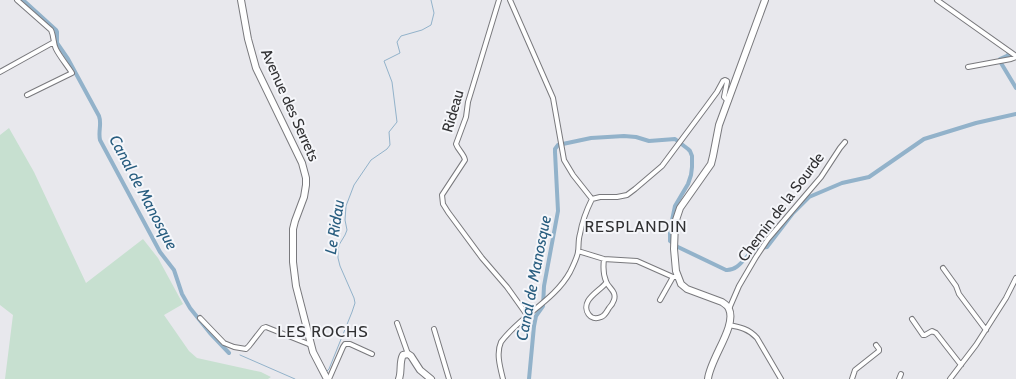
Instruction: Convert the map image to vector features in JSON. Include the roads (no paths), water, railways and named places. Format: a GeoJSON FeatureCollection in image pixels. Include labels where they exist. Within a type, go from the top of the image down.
{"type":"FeatureCollection","features":[{"type":"Feature","properties":{"kind":"street"},"geometry":{"type":"LineString","coordinates":[[17,0],[55,35],[54,42],[56,50],[72,73],[27,95]]}},
{"type":"Feature","properties":{"kind":"street","name":"Avenue des Serrets"},"geometry":{"type":"LineString","coordinates":[[241,0],[248,40],[256,68],[303,166],[306,178],[304,197],[293,229],[292,251],[296,286],[308,329],[311,346],[326,377]]}},
{"type":"Feature","properties":{"kind":"street","name":"Rideau"},"geometry":{"type":"LineString","coordinates":[[499,0],[468,102],[466,118],[456,144],[464,157],[464,160],[451,182],[443,192],[442,198],[446,209],[527,315]]}},
{"type":"Feature","properties":{"kind":"street"},"geometry":{"type":"LineString","coordinates":[[510,0],[554,102],[564,158],[573,175],[592,199]]}},
{"type":"Feature","properties":{"kind":"street"},"geometry":{"type":"LineString","coordinates":[[660,300],[675,277],[675,223],[680,208],[711,164],[714,156],[719,125],[765,0]]}},
{"type":"Feature","properties":{"kind":"street"},"geometry":{"type":"LineString","coordinates":[[937,0],[1016,57]]}},
{"type":"Feature","properties":{"kind":"street"},"geometry":{"type":"LineString","coordinates":[[0,72],[54,42]]}},
{"type":"Feature","properties":{"kind":"street"},"geometry":{"type":"LineString","coordinates":[[968,67],[1016,57]]}},
{"type":"Feature","properties":{"kind":"street"},"geometry":{"type":"LineString","coordinates":[[592,199],[629,194],[662,166],[681,139],[705,110],[724,80],[727,81],[724,97],[729,100]]}},
{"type":"Feature","properties":{"kind":"street","name":"Chemin de la Sourde"},"geometry":{"type":"LineString","coordinates":[[729,309],[742,279],[746,275],[754,260],[821,177],[845,142]]}},
{"type":"Feature","properties":{"kind":"street"},"geometry":{"type":"LineString","coordinates":[[503,379],[498,353],[499,344],[527,315],[546,300],[565,281],[578,251],[580,230],[592,199]]}},
{"type":"Feature","properties":{"kind":"street"},"geometry":{"type":"LineString","coordinates":[[578,251],[604,260],[636,262],[675,277],[685,288],[722,302],[727,306],[730,317],[729,325],[717,352],[709,377]]}},
{"type":"Feature","properties":{"kind":"street"},"geometry":{"type":"LineString","coordinates":[[604,260],[603,269],[606,283],[614,293],[615,298],[614,302],[603,316],[597,318],[590,316],[586,311],[588,301],[606,283]]}},
{"type":"Feature","properties":{"kind":"street"},"geometry":{"type":"LineString","coordinates":[[943,268],[956,286],[961,297],[986,330]]}},
{"type":"Feature","properties":{"kind":"street"},"geometry":{"type":"LineString","coordinates":[[950,379],[986,330],[1006,298],[1016,278]]}},
{"type":"Feature","properties":{"kind":"street"},"geometry":{"type":"LineString","coordinates":[[200,318],[224,343],[234,347],[246,349],[263,328],[266,327],[311,346]]}},
{"type":"Feature","properties":{"kind":"street"},"geometry":{"type":"LineString","coordinates":[[912,318],[923,335],[932,331],[936,333],[961,365]]}},
{"type":"Feature","properties":{"kind":"street"},"geometry":{"type":"LineString","coordinates":[[397,323],[408,354],[420,370],[431,379]]}},
{"type":"Feature","properties":{"kind":"street"},"geometry":{"type":"LineString","coordinates":[[729,325],[744,328],[757,338],[781,379]]}},
{"type":"Feature","properties":{"kind":"street"},"geometry":{"type":"LineString","coordinates":[[434,328],[449,379]]}},
{"type":"Feature","properties":{"kind":"street"},"geometry":{"type":"LineString","coordinates":[[326,377],[345,344],[350,344],[372,354]]}},
{"type":"Feature","properties":{"kind":"street"},"geometry":{"type":"LineString","coordinates":[[852,379],[854,370],[879,351],[876,345]]}},
{"type":"Feature","properties":{"kind":"street"},"geometry":{"type":"LineString","coordinates":[[399,379],[401,374],[401,360],[403,355],[408,354]]}},
{"type":"Feature","properties":{"kind":"street"},"geometry":{"type":"LineString","coordinates":[[898,379],[901,374]]}},
{"type":"Feature","properties":{"kind":"waterway","name":"Canal de Manosque"},"geometry":{"type":"LineString","coordinates":[[23,0],[56,30],[57,43],[68,59],[99,116],[100,140],[160,252],[174,270],[182,294],[190,308],[210,333],[229,353]]}},
{"type":"Feature","properties":{"kind":"waterway","name":"Le Ridau"},"geometry":{"type":"LineString","coordinates":[[326,372],[329,369],[355,303],[338,258],[339,245],[347,230],[345,220],[346,206],[354,185],[371,160],[387,149],[390,145],[389,132],[397,122],[392,82],[384,61],[400,53],[397,42],[401,36],[422,30],[431,25],[434,13],[431,0]]}},
{"type":"Feature","properties":{"kind":"waterway"},"geometry":{"type":"LineString","coordinates":[[1000,59],[1011,54],[1008,52]]}},
{"type":"Feature","properties":{"kind":"waterway"},"geometry":{"type":"LineString","coordinates":[[1001,63],[1016,88]]}},
{"type":"Feature","properties":{"kind":"waterway","name":"Canal de Manosque"},"geometry":{"type":"LineString","coordinates":[[529,379],[534,326],[536,316],[543,306],[544,286],[558,211],[555,152],[558,145],[591,138],[624,136],[636,137],[649,141],[675,139],[690,151],[692,156],[692,167],[688,184],[675,206],[670,230],[670,241],[678,247],[726,270],[731,270],[738,266],[756,249],[767,247],[793,213],[809,197],[842,183],[869,177],[924,139],[976,123],[1016,114]]}},
{"type":"Feature","properties":{"kind":"waterway"},"geometry":{"type":"LineString","coordinates":[[240,355],[295,379]]}},
{"type":"Feature","properties":{"kind":"district","name":"RESPLANDIN"},"geometry":{"type":"Point","coordinates":[636,226]}},
{"type":"Feature","properties":{"kind":"district","name":"LES ROCHS"},"geometry":{"type":"Point","coordinates":[323,331]}}]}
